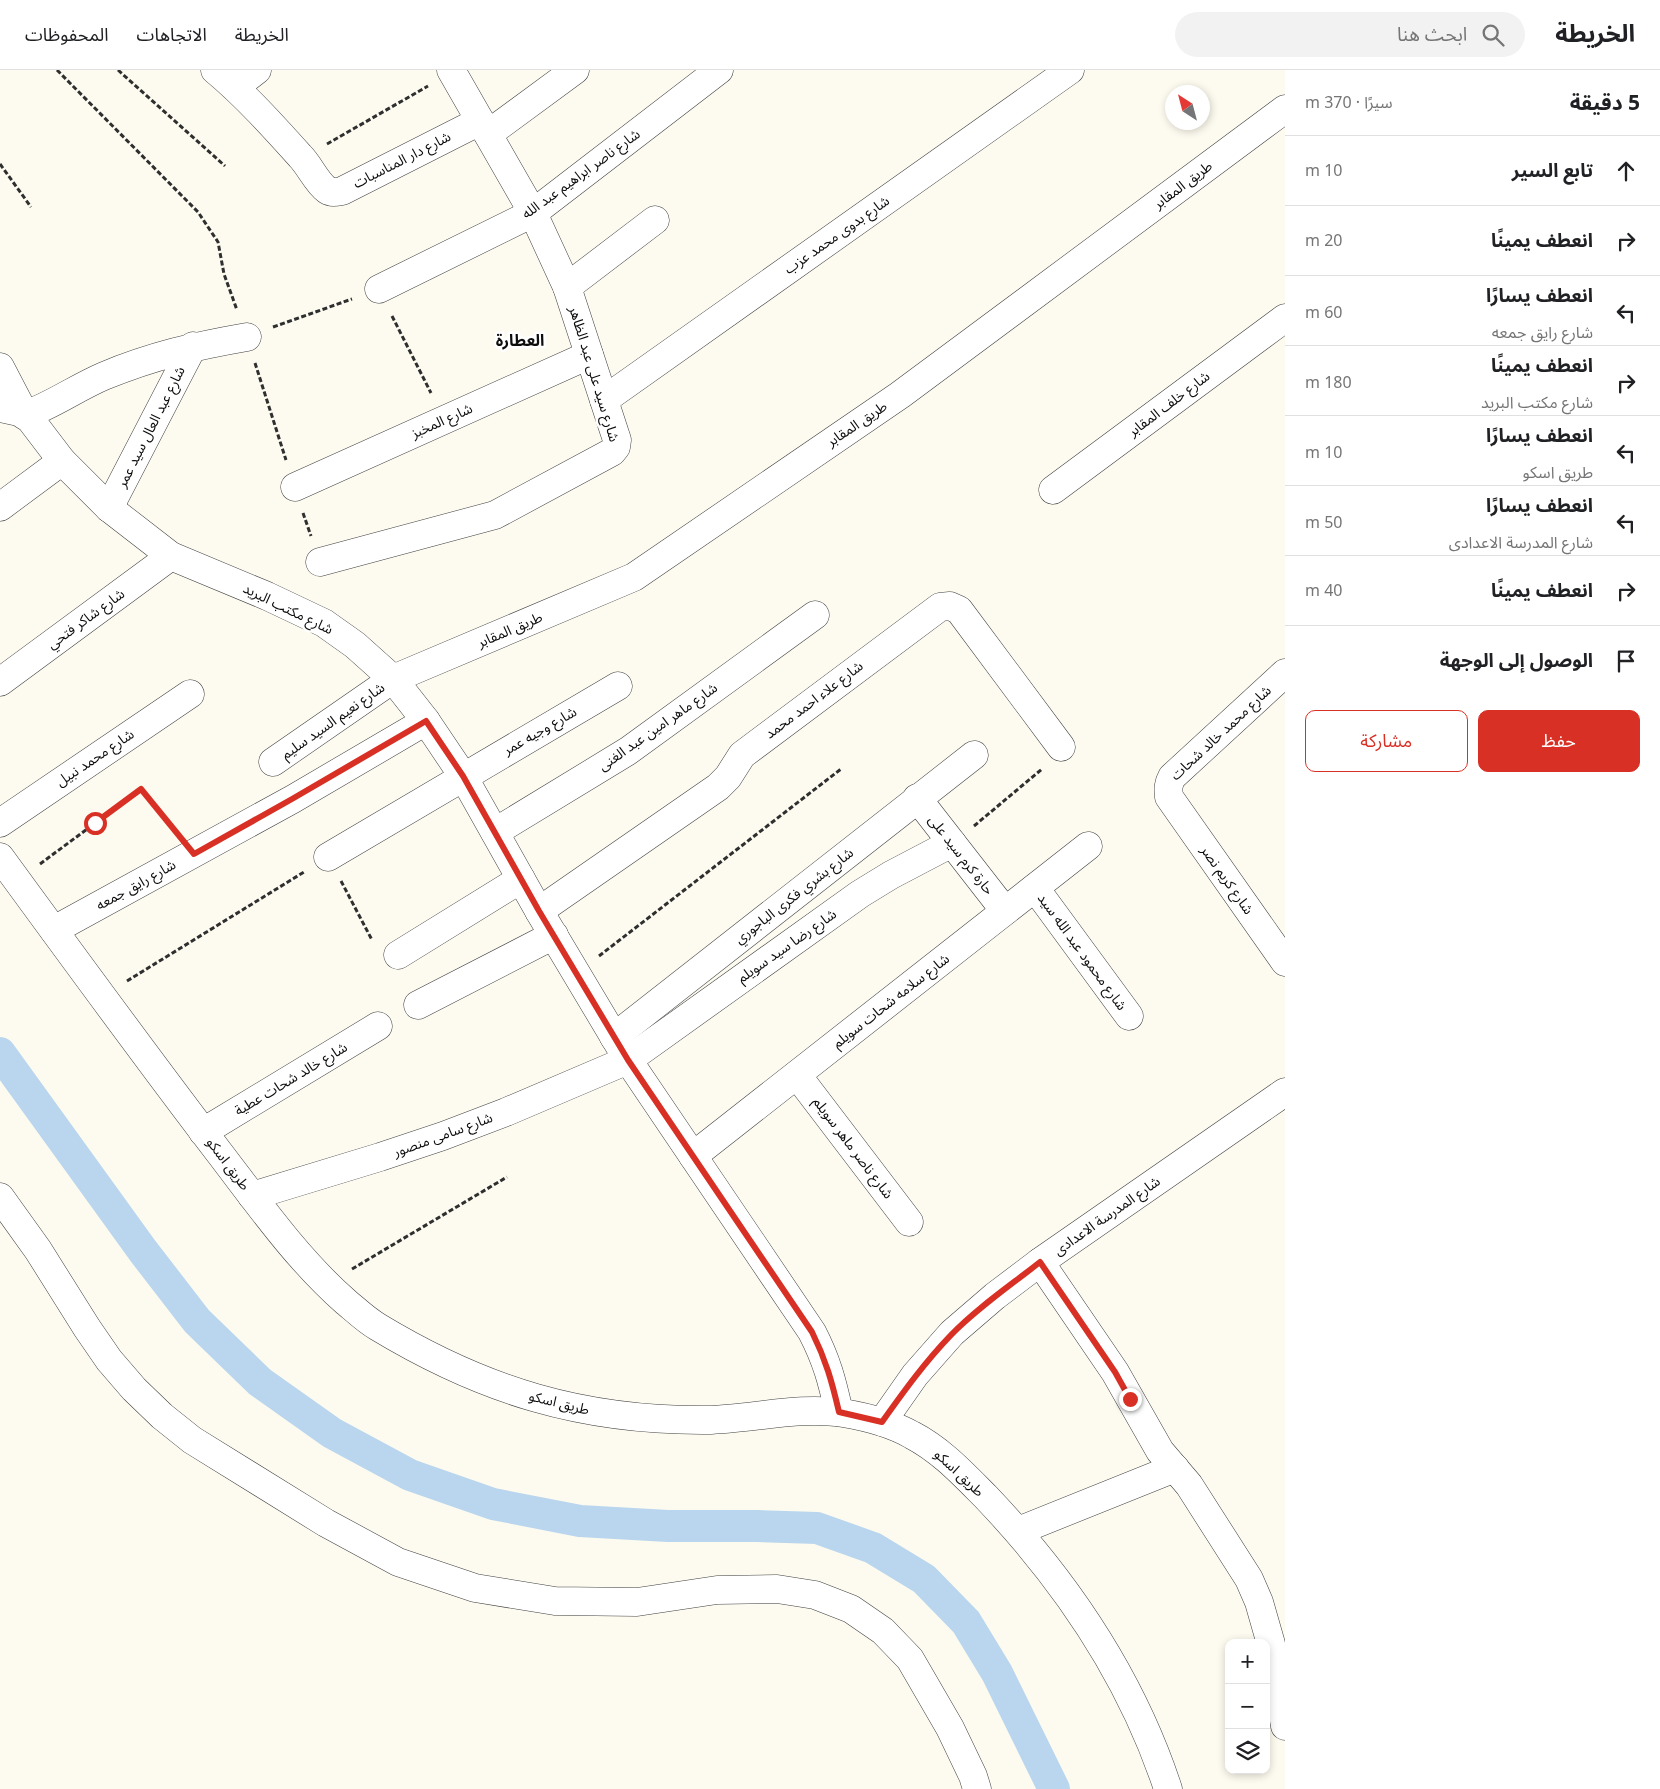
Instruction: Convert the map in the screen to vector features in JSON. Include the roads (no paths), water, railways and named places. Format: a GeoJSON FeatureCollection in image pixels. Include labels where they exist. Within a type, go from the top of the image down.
{"type":"FeatureCollection","features":[{"type":"Feature","properties":{"kind":"street"},"geometry":{"type":"LineString","coordinates":[[225,78],[257,70]]}},
{"type":"Feature","properties":{"kind":"street","name":"شارع دار المناسبات"},"geometry":{"type":"LineString","coordinates":[[225,78],[302,158],[324,186],[329,191],[334,192],[342,191],[484,127],[576,70]]}},
{"type":"Feature","properties":{"kind":"street","name":"شارع ناصر ابراهيم عبد الله"},"geometry":{"type":"LineString","coordinates":[[379,289],[533,213],[719,70]]}},
{"type":"Feature","properties":{"kind":"street","name":"شارع بدوى محمد عزب"},"geometry":{"type":"LineString","coordinates":[[604,400],[1070,70]]}},
{"type":"Feature","properties":{"kind":"street","name":"شارع سيد على عبد الظاهر"},"geometry":{"type":"LineString","coordinates":[[320,562],[495,514],[612,452],[616,447],[617,440],[567,287],[533,213],[453,71]]}},
{"type":"Feature","properties":{"kind":"street","name":"طريق المقابر"},"geometry":{"type":"LineString","coordinates":[[392,679],[634,577],[900,394],[1285,109]]}},
{"type":"Feature","properties":{"kind":"street"},"geometry":{"type":"LineString","coordinates":[[567,287],[656,220]]}},
{"type":"Feature","properties":{"kind":"street","name":"شارع خلف المقابر"},"geometry":{"type":"LineString","coordinates":[[1053,490],[1285,318]]}},
{"type":"Feature","properties":{"kind":"street"},"geometry":{"type":"LineString","coordinates":[[12,411],[43,408],[102,377],[144,360],[194,346],[247,337]]}},
{"type":"Feature","properties":{"kind":"street","name":"شارع عبد العال سيد عمر"},"geometry":{"type":"LineString","coordinates":[[109,508],[194,346]]}},
{"type":"Feature","properties":{"kind":"street","name":"شارع المخبز"},"geometry":{"type":"LineString","coordinates":[[295,487],[589,355]]}},
{"type":"Feature","properties":{"kind":"street","name":"شارع مكتب البريد"},"geometry":{"type":"LineString","coordinates":[[0,367],[12,411],[35,424],[62,461],[109,508],[172,556],[267,596],[324,623],[356,645],[392,679],[426,721],[463,776],[539,911],[628,1060],[812,1332],[824,1355],[839,1412]]}},
{"type":"Feature","properties":{"kind":"street"},"geometry":{"type":"LineString","coordinates":[[0,507],[62,461]]}},
{"type":"Feature","properties":{"kind":"street","name":"شارع شاكر فتحي"},"geometry":{"type":"LineString","coordinates":[[0,682],[172,556]]}},
{"type":"Feature","properties":{"kind":"street","name":"شارع علاء احمد محمد"},"geometry":{"type":"LineString","coordinates":[[539,911],[718,787],[728,777],[742,755],[749,749],[940,607],[950,606],[959,610],[1061,747]]}},
{"type":"Feature","properties":{"kind":"street","name":"شارع ماهر امين عبد الغنى"},"geometry":{"type":"LineString","coordinates":[[495,832],[628,751],[816,615]]}},
{"type":"Feature","properties":{"kind":"street","name":"شارع محمد خالد شحات"},"geometry":{"type":"LineString","coordinates":[[1169,798],[1168,783],[1172,777],[1285,674]]}},
{"type":"Feature","properties":{"kind":"street","name":"شارع نعيم السيد سليم"},"geometry":{"type":"LineString","coordinates":[[273,762],[392,679]]}},
{"type":"Feature","properties":{"kind":"street","name":"شارع وجيه عمر"},"geometry":{"type":"LineString","coordinates":[[328,857],[618,686]]}},
{"type":"Feature","properties":{"kind":"street","name":"شارع محمد نبيل"},"geometry":{"type":"LineString","coordinates":[[0,822],[190,694]]}},
{"type":"Feature","properties":{"kind":"street","name":"شارع رايق جمعه"},"geometry":{"type":"LineString","coordinates":[[54,930],[292,799],[426,721]]}},
{"type":"Feature","properties":{"kind":"street","name":"شارع بشري فكرى الباجوري"},"geometry":{"type":"LineString","coordinates":[[614,1037],[974,755]]}},
{"type":"Feature","properties":{"kind":"street","name":"حارة كرم سيد على"},"geometry":{"type":"LineString","coordinates":[[917,798],[1005,911]]}},
{"type":"Feature","properties":{"kind":"street","name":"شارع كريم نصر"},"geometry":{"type":"LineString","coordinates":[[1169,798],[1285,962]]}},
{"type":"Feature","properties":{"kind":"street","name":"شارع رضا سيد سويلم"},"geometry":{"type":"LineString","coordinates":[[628,1060],[860,894],[891,875],[952,843]]}},
{"type":"Feature","properties":{"kind":"street","name":"شارع سلامه شحات سويلم"},"geometry":{"type":"LineString","coordinates":[[693,1156],[1088,846]]}},
{"type":"Feature","properties":{"kind":"street","name":"طريق اسكو"},"geometry":{"type":"LineString","coordinates":[[0,857],[252,1196],[326,1284],[372,1324],[426,1355],[483,1381],[542,1401],[604,1414],[666,1420],[729,1420],[792,1412],[839,1412],[882,1422],[912,1434],[939,1452],[962,1473],[1018,1531],[1063,1588],[1103,1650],[1138,1715],[1168,1789]]}},
{"type":"Feature","properties":{"kind":"street"},"geometry":{"type":"LineString","coordinates":[[398,955],[521,879]]}},
{"type":"Feature","properties":{"kind":"street","name":"شارع محمود عبد الله سيد"},"geometry":{"type":"LineString","coordinates":[[1035,888],[1129,1016]]}},
{"type":"Feature","properties":{"kind":"street"},"geometry":{"type":"LineString","coordinates":[[418,1005],[554,935]]}},
{"type":"Feature","properties":{"kind":"street","name":"شارع خالد شحات عطية"},"geometry":{"type":"LineString","coordinates":[[203,1132],[378,1026]]}},
{"type":"Feature","properties":{"kind":"street","name":"شارع سامى منصور"},"geometry":{"type":"LineString","coordinates":[[252,1196],[380,1158],[443,1136],[506,1112],[628,1060]]}},
{"type":"Feature","properties":{"kind":"street","name":"شارع ناصر ماهر سويلم"},"geometry":{"type":"LineString","coordinates":[[797,1075],[908,1222]]}},
{"type":"Feature","properties":{"kind":"street","name":"شارع المدرسة الاعدادى"},"geometry":{"type":"LineString","coordinates":[[882,1422],[915,1376],[952,1333],[995,1296],[1040,1262],[1285,1092]]}},
{"type":"Feature","properties":{"kind":"street"},"geometry":{"type":"LineString","coordinates":[[0,1197],[38,1250],[98,1344],[134,1389],[162,1416],[192,1440],[326,1523],[398,1562],[475,1588],[555,1601],[637,1602],[718,1590],[777,1589],[815,1595],[851,1609],[883,1631],[910,1659],[950,1728],[973,1776],[977,1789]]}},
{"type":"Feature","properties":{"kind":"street"},"geometry":{"type":"LineString","coordinates":[[1040,1262],[1115,1372],[1160,1451],[1189,1484],[1249,1579],[1259,1602],[1271,1644],[1285,1726]]}},
{"type":"Feature","properties":{"kind":"street"},"geometry":{"type":"LineString","coordinates":[[1018,1531],[1175,1468]]}},
{"type":"Feature","properties":{"kind":"waterway"},"geometry":{"type":"LineString","coordinates":[[0,1053],[143,1251],[197,1321],[260,1382],[332,1433],[410,1475],[493,1504],[580,1521],[668,1526],[817,1528],[873,1548],[924,1579],[966,1622],[997,1673],[1054,1789]]}},
{"type":"Feature","properties":{"kind":"district","name":"العطارة"},"geometry":{"type":"Point","coordinates":[520,341]}}]}
